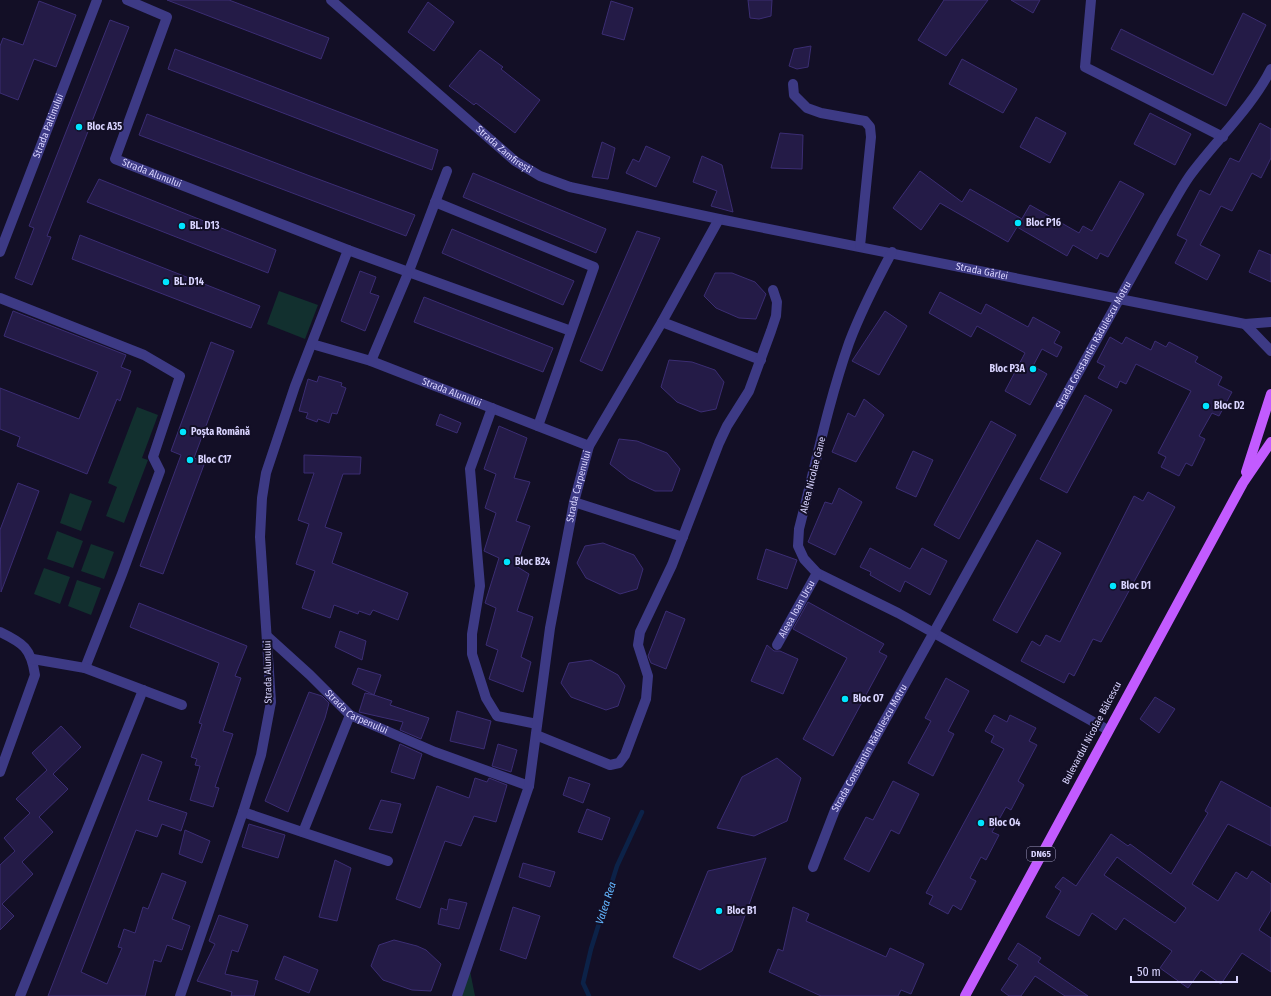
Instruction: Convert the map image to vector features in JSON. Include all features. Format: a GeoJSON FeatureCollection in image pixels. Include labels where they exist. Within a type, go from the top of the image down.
{"type":"FeatureCollection","features":[{"type":"Feature","properties":{"kind":"main road","name":"Bulevardul Nicolae Bălcescu"},"geometry":{"type":"LineString","coordinates":[[1243,483],[1271,394]]}},
{"type":"Feature","properties":{"kind":"main road","name":"Bulevardul Nicolae Bălcescu"},"geometry":{"type":"LineString","coordinates":[[965,996],[1243,483],[1271,442]]}},
{"type":"Feature","properties":{"kind":"street","name":"Strada Paltinului"},"geometry":{"type":"LineString","coordinates":[[0,252],[97,0]]}},
{"type":"Feature","properties":{"kind":"street","name":"Strada Alunului"},"geometry":{"type":"LineString","coordinates":[[127,0],[167,17],[115,159],[348,250],[572,331]]}},
{"type":"Feature","properties":{"kind":"street","name":"Strada Zamfirești"},"geometry":{"type":"LineString","coordinates":[[331,0],[492,142],[515,161],[540,176],[570,187],[719,219]]}},
{"type":"Feature","properties":{"kind":"street"},"geometry":{"type":"LineString","coordinates":[[1091,0],[1085,67],[1223,137]]}},
{"type":"Feature","properties":{"kind":"street","name":"Strada Constantin Rădulescu Motru"},"geometry":{"type":"LineString","coordinates":[[813,867],[835,810],[1120,300],[1164,217],[1190,177],[1223,137],[1266,80],[1271,69]]}},
{"type":"Feature","properties":{"kind":"street"},"geometry":{"type":"LineString","coordinates":[[793,84],[794,95],[807,108],[821,113],[865,121],[870,127],[871,137],[860,246]]}},
{"type":"Feature","properties":{"kind":"street"},"geometry":{"type":"LineString","coordinates":[[371,361],[409,271],[447,171]]}},
{"type":"Feature","properties":{"kind":"street"},"geometry":{"type":"LineString","coordinates":[[435,202],[594,267],[538,426]]}},
{"type":"Feature","properties":{"kind":"street","name":"Strada Gârlei"},"geometry":{"type":"LineString","coordinates":[[719,219],[892,252],[1120,300],[1245,324],[1271,322]]}},
{"type":"Feature","properties":{"kind":"street","name":"Strada Carpenului"},"geometry":{"type":"LineString","coordinates":[[457,996],[529,786],[550,628],[574,502],[589,446],[662,322],[719,219]]}},
{"type":"Feature","properties":{"kind":"street","name":"Strada Alunului"},"geometry":{"type":"LineString","coordinates":[[180,996],[261,755],[271,702],[268,638],[260,537],[262,498],[266,473],[295,386],[348,250]]}},
{"type":"Feature","properties":{"kind":"street","name":"Aleea Nicolae Gane"},"geometry":{"type":"LineString","coordinates":[[892,252],[873,288],[849,343],[831,402],[799,529],[798,546],[804,559],[817,574],[898,613],[934,634]]}},
{"type":"Feature","properties":{"kind":"street"},"geometry":{"type":"LineString","coordinates":[[536,735],[610,765],[619,763],[625,756],[646,699],[648,676],[638,645],[640,632],[683,537],[719,443],[727,426],[749,391],[776,316],[777,302],[773,290]]}},
{"type":"Feature","properties":{"kind":"street"},"geometry":{"type":"LineString","coordinates":[[0,298],[144,355],[180,376],[153,457],[160,470],[122,574],[85,668]]}},
{"type":"Feature","properties":{"kind":"street"},"geometry":{"type":"LineString","coordinates":[[662,322],[761,360]]}},
{"type":"Feature","properties":{"kind":"street"},"geometry":{"type":"LineString","coordinates":[[1245,324],[1271,351]]}},
{"type":"Feature","properties":{"kind":"street","name":"Strada Alunului"},"geometry":{"type":"LineString","coordinates":[[312,344],[371,361],[589,446]]}},
{"type":"Feature","properties":{"kind":"street"},"geometry":{"type":"LineString","coordinates":[[492,408],[470,469],[480,586],[472,634],[472,654],[486,698],[497,716],[537,724]]}},
{"type":"Feature","properties":{"kind":"street"},"geometry":{"type":"LineString","coordinates":[[574,502],[683,537]]}},
{"type":"Feature","properties":{"kind":"street","name":"Aleea Ioan Ursu"},"geometry":{"type":"LineString","coordinates":[[777,645],[817,574]]}},
{"type":"Feature","properties":{"kind":"street"},"geometry":{"type":"LineString","coordinates":[[0,632],[17,640],[27,649],[33,659],[36,674],[31,692],[0,772]]}},
{"type":"Feature","properties":{"kind":"street"},"geometry":{"type":"LineString","coordinates":[[934,634],[1108,730]]}},
{"type":"Feature","properties":{"kind":"street","name":"Strada Carpenului"},"geometry":{"type":"LineString","coordinates":[[268,638],[310,675],[350,715],[435,752],[529,786]]}},
{"type":"Feature","properties":{"kind":"street"},"geometry":{"type":"LineString","coordinates":[[33,659],[85,668],[182,705]]}},
{"type":"Feature","properties":{"kind":"street"},"geometry":{"type":"LineString","coordinates":[[20,996],[143,690]]}},
{"type":"Feature","properties":{"kind":"street"},"geometry":{"type":"LineString","coordinates":[[303,832],[350,715]]}},
{"type":"Feature","properties":{"kind":"street"},"geometry":{"type":"LineString","coordinates":[[243,812],[388,860]]}},
{"type":"Feature","properties":{"kind":"green space"},"geometry":{"type":"Polygon","coordinates":[[[279,291],[318,305],[305,339],[267,324],[279,291]]]}},
{"type":"Feature","properties":{"kind":"green space"},"geometry":{"type":"Polygon","coordinates":[[[137,407],[158,415],[142,458],[148,460],[124,523],[106,516],[117,487],[108,483],[137,407]]]}},
{"type":"Feature","properties":{"kind":"green space"},"geometry":{"type":"Polygon","coordinates":[[[70,493],[92,501],[81,531],[60,523],[70,493]]]}},
{"type":"Feature","properties":{"kind":"green space"},"geometry":{"type":"Polygon","coordinates":[[[57,531],[83,541],[73,568],[47,559],[57,531]]]}},
{"type":"Feature","properties":{"kind":"green space"},"geometry":{"type":"Polygon","coordinates":[[[91,544],[114,552],[104,579],[81,571],[91,544]]]}},
{"type":"Feature","properties":{"kind":"green space"},"geometry":{"type":"Polygon","coordinates":[[[44,568],[70,577],[60,604],[34,594],[44,568]]]}},
{"type":"Feature","properties":{"kind":"green space"},"geometry":{"type":"Polygon","coordinates":[[[77,580],[101,588],[91,615],[68,606],[77,580]]]}},
{"type":"Feature","properties":{"kind":"green space"},"geometry":{"type":"Polygon","coordinates":[[[470,971],[475,996],[461,996],[470,971]]]}},
{"type":"Feature","properties":{"kind":"building"},"geometry":{"type":"Polygon","coordinates":[[[167,0],[229,0],[329,38],[321,59],[167,0]]]}},
{"type":"Feature","properties":{"kind":"building"},"geometry":{"type":"Polygon","coordinates":[[[748,0],[772,0],[771,16],[759,19],[750,18],[748,0]]]}},
{"type":"Feature","properties":{"kind":"building"},"geometry":{"type":"Polygon","coordinates":[[[944,0],[988,0],[946,56],[918,40],[944,0]]]}},
{"type":"Feature","properties":{"kind":"building"},"geometry":{"type":"Polygon","coordinates":[[[1011,0],[1040,0],[1033,13],[1011,0]]]}},
{"type":"Feature","properties":{"kind":"building"},"geometry":{"type":"Polygon","coordinates":[[[39,1],[76,15],[56,67],[34,59],[18,100],[0,93],[0,46],[3,38],[23,45],[39,1]]]}},
{"type":"Feature","properties":{"kind":"building"},"geometry":{"type":"Polygon","coordinates":[[[611,1],[633,8],[624,40],[602,34],[611,1]]]}},
{"type":"Feature","properties":{"kind":"building"},"geometry":{"type":"Polygon","coordinates":[[[428,2],[454,22],[434,51],[408,32],[428,2]]]}},
{"type":"Feature","properties":{"kind":"building"},"geometry":{"type":"Polygon","coordinates":[[[1243,13],[1266,25],[1226,106],[1111,49],[1121,29],[1213,75],[1243,13]]]}},
{"type":"Feature","properties":{"kind":"building","name":"Bloc A35"},"geometry":{"type":"Polygon","coordinates":[[[110,20],[129,27],[47,236],[51,237],[32,285],[15,278],[34,228],[29,226],[110,20]]]}},
{"type":"Feature","properties":{"kind":"building"},"geometry":{"type":"Polygon","coordinates":[[[811,46],[808,67],[797,69],[789,66],[794,49],[811,46]]]}},
{"type":"Feature","properties":{"kind":"building"},"geometry":{"type":"Polygon","coordinates":[[[175,49],[438,150],[432,170],[168,69],[175,49]]]}},
{"type":"Feature","properties":{"kind":"building"},"geometry":{"type":"Polygon","coordinates":[[[480,50],[503,67],[501,69],[540,100],[515,133],[476,103],[474,105],[449,86],[480,50]]]}},
{"type":"Feature","properties":{"kind":"building"},"geometry":{"type":"Polygon","coordinates":[[[962,59],[1017,89],[1003,113],[949,84],[962,59]]]}},
{"type":"Feature","properties":{"kind":"building"},"geometry":{"type":"Polygon","coordinates":[[[1150,113],[1191,134],[1175,165],[1134,144],[1150,113]]]}},
{"type":"Feature","properties":{"kind":"building"},"geometry":{"type":"Polygon","coordinates":[[[147,114],[415,215],[406,236],[139,135],[147,114]]]}},
{"type":"Feature","properties":{"kind":"building"},"geometry":{"type":"Polygon","coordinates":[[[1036,117],[1066,133],[1050,163],[1020,147],[1036,117]]]}},
{"type":"Feature","properties":{"kind":"building"},"geometry":{"type":"Polygon","coordinates":[[[1260,123],[1271,129],[1271,158],[1261,178],[1252,173],[1232,211],[1221,206],[1200,245],[1220,255],[1207,280],[1175,263],[1187,240],[1177,235],[1200,190],[1210,195],[1230,158],[1239,162],[1260,123]]]}},
{"type":"Feature","properties":{"kind":"building"},"geometry":{"type":"Polygon","coordinates":[[[780,133],[803,135],[802,169],[771,168],[780,133]]]}},
{"type":"Feature","properties":{"kind":"building"},"geometry":{"type":"Polygon","coordinates":[[[602,142],[615,148],[608,179],[592,177],[602,142]]]}},
{"type":"Feature","properties":{"kind":"building"},"geometry":{"type":"Polygon","coordinates":[[[646,146],[670,157],[656,187],[626,173],[633,159],[639,162],[646,146]]]}},
{"type":"Feature","properties":{"kind":"building"},"geometry":{"type":"Polygon","coordinates":[[[702,156],[722,165],[733,212],[711,206],[717,191],[693,182],[702,156]]]}},
{"type":"Feature","properties":{"kind":"building"},"geometry":{"type":"Polygon","coordinates":[[[920,171],[962,202],[970,189],[1022,219],[1008,242],[940,203],[921,230],[893,208],[920,171]]]}},
{"type":"Feature","properties":{"kind":"building"},"geometry":{"type":"Polygon","coordinates":[[[473,173],[606,229],[596,253],[463,197],[473,173]]]}},
{"type":"Feature","properties":{"kind":"building","name":"BL. D13"},"geometry":{"type":"Polygon","coordinates":[[[99,179],[276,250],[268,273],[87,202],[99,179]]]}},
{"type":"Feature","properties":{"kind":"building","name":"Bloc P16"},"geometry":{"type":"Polygon","coordinates":[[[1120,181],[1144,194],[1108,257],[1100,253],[1097,259],[1073,245],[1067,256],[1017,227],[1030,205],[1079,233],[1083,226],[1092,231],[1120,181]]]}},
{"type":"Feature","properties":{"kind":"building"},"geometry":{"type":"Polygon","coordinates":[[[452,229],[574,281],[563,305],[442,253],[452,229]]]}},
{"type":"Feature","properties":{"kind":"building"},"geometry":{"type":"Polygon","coordinates":[[[637,231],[660,238],[602,371],[580,361],[637,231]]]}},
{"type":"Feature","properties":{"kind":"building","name":"BL. D14"},"geometry":{"type":"Polygon","coordinates":[[[80,235],[260,306],[251,328],[72,259],[80,235]]]}},
{"type":"Feature","properties":{"kind":"building"},"geometry":{"type":"Polygon","coordinates":[[[1259,250],[1271,255],[1271,282],[1249,272],[1259,250]]]}},
{"type":"Feature","properties":{"kind":"building"},"geometry":{"type":"Polygon","coordinates":[[[360,271],[376,277],[370,293],[379,296],[365,331],[341,321],[360,271]]]}},
{"type":"Feature","properties":{"kind":"building"},"geometry":{"type":"Polygon","coordinates":[[[715,273],[732,273],[755,282],[766,294],[756,319],[739,318],[716,308],[704,296],[715,273]]]}},
{"type":"Feature","properties":{"kind":"building","name":"Bloc P3A"},"geometry":{"type":"Polygon","coordinates":[[[940,292],[981,314],[986,304],[1028,327],[1033,317],[1060,332],[1054,343],[1062,347],[1057,357],[1042,349],[1033,366],[1047,374],[1030,405],[1005,391],[1025,353],[977,326],[971,337],[929,313],[940,292]]]}},
{"type":"Feature","properties":{"kind":"building"},"geometry":{"type":"Polygon","coordinates":[[[424,297],[553,348],[543,372],[414,322],[424,297]]]}},
{"type":"Feature","properties":{"kind":"building"},"geometry":{"type":"Polygon","coordinates":[[[13,311],[126,355],[121,367],[131,371],[120,401],[117,399],[87,474],[17,446],[20,437],[0,429],[0,388],[79,419],[98,372],[4,336],[13,311]]]}},
{"type":"Feature","properties":{"kind":"building"},"geometry":{"type":"Polygon","coordinates":[[[885,311],[907,326],[879,375],[852,361],[885,311]]]}},
{"type":"Feature","properties":{"kind":"building","name":"Bloc D2"},"geometry":{"type":"Polygon","coordinates":[[[1110,337],[1122,344],[1126,337],[1151,350],[1155,341],[1166,347],[1169,342],[1198,357],[1195,362],[1222,377],[1218,385],[1232,392],[1219,416],[1212,413],[1199,436],[1205,439],[1192,466],[1186,463],[1179,476],[1161,467],[1166,457],[1158,453],[1191,391],[1136,364],[1126,384],[1120,381],[1117,388],[1098,378],[1105,366],[1097,362],[1110,337]]]}},
{"type":"Feature","properties":{"kind":"building","name":"Bloc C17"},"geometry":{"type":"Polygon","coordinates":[[[211,342],[234,351],[194,458],[205,462],[163,574],[140,566],[181,455],[171,451],[211,342]]]}},
{"type":"Feature","properties":{"kind":"building"},"geometry":{"type":"Polygon","coordinates":[[[669,360],[692,362],[715,370],[724,382],[716,409],[701,412],[677,402],[661,387],[669,360]]]}},
{"type":"Feature","properties":{"kind":"building"},"geometry":{"type":"Polygon","coordinates":[[[319,376],[342,383],[341,386],[346,388],[337,414],[332,413],[329,423],[318,419],[317,422],[306,418],[308,413],[299,411],[308,379],[317,382],[319,376]]]}},
{"type":"Feature","properties":{"kind":"building"},"geometry":{"type":"Polygon","coordinates":[[[1085,395],[1112,410],[1067,493],[1040,479],[1085,395]]]}},
{"type":"Feature","properties":{"kind":"building"},"geometry":{"type":"Polygon","coordinates":[[[864,399],[884,415],[856,462],[832,452],[848,413],[855,417],[864,399]]]}},
{"type":"Feature","properties":{"kind":"building"},"geometry":{"type":"Polygon","coordinates":[[[440,414],[461,423],[457,433],[436,425],[440,414]]]}},
{"type":"Feature","properties":{"kind":"building"},"geometry":{"type":"Polygon","coordinates":[[[991,421],[1016,435],[959,539],[934,525],[991,421]]]}},
{"type":"Feature","properties":{"kind":"building","name":"Bloc B24"},"geometry":{"type":"Polygon","coordinates":[[[499,426],[527,438],[514,478],[530,482],[516,521],[530,526],[516,566],[529,574],[517,611],[533,617],[521,657],[531,662],[523,692],[489,679],[498,650],[486,645],[496,608],[485,603],[499,558],[484,551],[496,513],[485,508],[496,474],[484,469],[499,426]]]}},
{"type":"Feature","properties":{"kind":"building"},"geometry":{"type":"Polygon","coordinates":[[[619,439],[637,441],[667,453],[680,469],[672,491],[655,491],[629,479],[610,464],[619,439]]]}},
{"type":"Feature","properties":{"kind":"building"},"geometry":{"type":"Polygon","coordinates":[[[913,451],[933,460],[916,497],[896,488],[913,451]]]}},
{"type":"Feature","properties":{"kind":"building"},"geometry":{"type":"Polygon","coordinates":[[[304,455],[361,457],[360,474],[343,474],[325,527],[342,533],[332,563],[408,593],[398,620],[373,610],[370,615],[359,611],[358,614],[334,605],[330,618],[302,608],[315,571],[296,564],[309,524],[298,520],[314,473],[304,473],[304,455]]]}},
{"type":"Feature","properties":{"kind":"building"},"geometry":{"type":"Polygon","coordinates":[[[18,483],[39,491],[1,592],[0,530],[18,483]]]}},
{"type":"Feature","properties":{"kind":"building"},"geometry":{"type":"Polygon","coordinates":[[[839,488],[862,502],[835,555],[808,542],[825,502],[832,504],[839,488]]]}},
{"type":"Feature","properties":{"kind":"building","name":"Bloc D1"},"geometry":{"type":"Polygon","coordinates":[[[1148,492],[1175,507],[1101,642],[1093,639],[1074,676],[1069,673],[1064,683],[1021,661],[1032,641],[1040,646],[1046,635],[1060,642],[1134,496],[1143,501],[1148,492]]]}},
{"type":"Feature","properties":{"kind":"building"},"geometry":{"type":"Polygon","coordinates":[[[1037,540],[1061,553],[1017,633],[993,620],[1037,540]]]}},
{"type":"Feature","properties":{"kind":"building"},"geometry":{"type":"Polygon","coordinates":[[[603,543],[634,555],[643,569],[637,589],[620,594],[586,578],[577,563],[585,546],[603,543]]]}},
{"type":"Feature","properties":{"kind":"building"},"geometry":{"type":"Polygon","coordinates":[[[870,548],[910,569],[922,548],[947,561],[930,595],[905,581],[900,592],[870,575],[871,572],[860,567],[870,548]]]}},
{"type":"Feature","properties":{"kind":"building"},"geometry":{"type":"Polygon","coordinates":[[[766,549],[797,560],[787,589],[757,579],[766,549]]]}},
{"type":"Feature","properties":{"kind":"building","name":"Bloc O7"},"geometry":{"type":"Polygon","coordinates":[[[808,602],[884,644],[879,652],[887,656],[833,756],[803,739],[847,658],[793,629],[808,602]]]}},
{"type":"Feature","properties":{"kind":"building"},"geometry":{"type":"Polygon","coordinates":[[[139,603],[247,646],[235,676],[241,678],[223,731],[233,734],[215,787],[219,788],[213,807],[190,800],[200,766],[195,765],[197,759],[191,757],[202,724],[199,723],[219,663],[130,627],[139,603]]]}},
{"type":"Feature","properties":{"kind":"building"},"geometry":{"type":"Polygon","coordinates":[[[666,611],[685,619],[666,669],[651,663],[648,656],[666,611]]]}},
{"type":"Feature","properties":{"kind":"building"},"geometry":{"type":"Polygon","coordinates":[[[340,631],[366,641],[362,660],[335,647],[340,631]]]}},
{"type":"Feature","properties":{"kind":"building"},"geometry":{"type":"Polygon","coordinates":[[[767,645],[774,651],[780,651],[798,659],[783,694],[751,681],[767,645]]]}},
{"type":"Feature","properties":{"kind":"building"},"geometry":{"type":"Polygon","coordinates":[[[591,660],[618,675],[625,686],[618,706],[606,710],[571,697],[561,683],[569,663],[591,660]]]}},
{"type":"Feature","properties":{"kind":"building"},"geometry":{"type":"Polygon","coordinates":[[[358,668],[381,675],[374,695],[352,684],[358,668]]]}},
{"type":"Feature","properties":{"kind":"building"},"geometry":{"type":"Polygon","coordinates":[[[946,678],[969,691],[948,731],[954,734],[933,776],[908,763],[931,721],[925,718],[946,678]]]}},
{"type":"Feature","properties":{"kind":"building"},"geometry":{"type":"Polygon","coordinates":[[[309,692],[322,696],[329,703],[325,718],[288,812],[265,801],[309,692]]]}},
{"type":"Feature","properties":{"kind":"building"},"geometry":{"type":"Polygon","coordinates":[[[365,693],[392,701],[390,705],[429,718],[421,739],[400,730],[403,722],[359,712],[365,693]]]}},
{"type":"Feature","properties":{"kind":"building"},"geometry":{"type":"Polygon","coordinates":[[[1155,697],[1175,709],[1159,733],[1140,719],[1155,697]]]}},
{"type":"Feature","properties":{"kind":"building"},"geometry":{"type":"Polygon","coordinates":[[[457,711],[491,721],[484,749],[450,741],[457,711]]]}},
{"type":"Feature","properties":{"kind":"building","name":"Bloc O4"},"geometry":{"type":"Polygon","coordinates":[[[994,715],[1007,722],[1010,715],[1036,728],[1029,741],[1037,745],[1018,781],[1024,785],[1011,810],[1006,807],[992,832],[999,835],[986,860],[981,857],[970,878],[976,881],[961,910],[953,905],[948,914],[929,904],[933,896],[926,893],[1004,749],[991,742],[994,736],[985,731],[994,715]]]}},
{"type":"Feature","properties":{"kind":"building"},"geometry":{"type":"Polygon","coordinates":[[[61,726],[81,747],[53,774],[68,789],[39,817],[53,832],[22,862],[33,874],[2,904],[14,916],[0,930],[0,865],[15,851],[4,838],[30,813],[16,799],[47,770],[32,753],[61,726]]]}},
{"type":"Feature","properties":{"kind":"building"},"geometry":{"type":"Polygon","coordinates":[[[400,744],[422,754],[414,779],[391,772],[400,744]]]}},
{"type":"Feature","properties":{"kind":"building"},"geometry":{"type":"Polygon","coordinates":[[[498,744],[517,750],[511,772],[492,766],[498,744]]]}},
{"type":"Feature","properties":{"kind":"building"},"geometry":{"type":"Polygon","coordinates":[[[142,754],[162,762],[148,800],[187,813],[181,831],[162,824],[157,837],[136,830],[81,972],[107,984],[122,948],[118,947],[124,929],[135,933],[143,907],[148,909],[162,873],[186,882],[172,919],[190,926],[182,950],[167,945],[161,962],[154,960],[145,996],[48,996],[142,754]]]}},
{"type":"Feature","properties":{"kind":"building"},"geometry":{"type":"Polygon","coordinates":[[[777,758],[801,778],[787,821],[754,836],[717,828],[742,777],[777,758]]]}},
{"type":"Feature","properties":{"kind":"building"},"geometry":{"type":"Polygon","coordinates":[[[569,777],[590,784],[583,803],[563,795],[569,777]]]}},
{"type":"Feature","properties":{"kind":"building"},"geometry":{"type":"Polygon","coordinates":[[[475,778],[487,782],[489,778],[507,785],[496,822],[474,816],[461,846],[445,841],[420,908],[396,899],[437,786],[469,798],[475,778]]]}},
{"type":"Feature","properties":{"kind":"building"},"geometry":{"type":"Polygon","coordinates":[[[893,781],[919,794],[899,834],[891,830],[869,872],[844,859],[866,817],[873,820],[893,781]]]}},
{"type":"Feature","properties":{"kind":"building"},"geometry":{"type":"Polygon","coordinates":[[[1221,781],[1271,808],[1271,846],[1228,824],[1192,884],[1218,901],[1236,872],[1247,879],[1252,871],[1271,884],[1271,910],[1259,930],[1271,938],[1271,972],[1242,953],[1221,984],[1201,970],[1188,988],[1160,968],[1172,951],[1124,918],[1116,930],[1092,913],[1079,936],[1046,917],[1061,891],[1055,887],[1063,877],[1076,886],[1111,834],[1128,846],[1130,844],[1171,874],[1208,813],[1205,811],[1221,781]],[[1117,857],[1104,875],[1175,923],[1186,908],[1117,857]]]}},
{"type":"Feature","properties":{"kind":"building"},"geometry":{"type":"Polygon","coordinates":[[[381,800],[401,804],[392,833],[369,829],[381,800]]]}},
{"type":"Feature","properties":{"kind":"building"},"geometry":{"type":"Polygon","coordinates":[[[587,809],[610,818],[602,840],[578,832],[587,809]]]}},
{"type":"Feature","properties":{"kind":"building"},"geometry":{"type":"Polygon","coordinates":[[[249,824],[285,835],[278,858],[242,847],[249,824]]]}},
{"type":"Feature","properties":{"kind":"building"},"geometry":{"type":"Polygon","coordinates":[[[185,830],[210,841],[202,863],[179,854],[185,830]]]}},
{"type":"Feature","properties":{"kind":"building","name":"Bloc B1"},"geometry":{"type":"Polygon","coordinates":[[[766,858],[732,951],[700,970],[673,957],[708,871],[766,858]]]}},
{"type":"Feature","properties":{"kind":"building"},"geometry":{"type":"Polygon","coordinates":[[[335,860],[351,868],[337,921],[319,917],[335,860]]]}},
{"type":"Feature","properties":{"kind":"building"},"geometry":{"type":"Polygon","coordinates":[[[523,863],[555,872],[550,887],[519,877],[523,863]]]}},
{"type":"Feature","properties":{"kind":"building"},"geometry":{"type":"Polygon","coordinates":[[[449,899],[467,903],[459,929],[438,924],[441,908],[447,910],[449,899]]]}},
{"type":"Feature","properties":{"kind":"building"},"geometry":{"type":"Polygon","coordinates":[[[513,907],[540,916],[526,959],[500,950],[513,907]]]}},
{"type":"Feature","properties":{"kind":"building"},"geometry":{"type":"Polygon","coordinates":[[[793,907],[809,914],[806,921],[886,957],[890,948],[924,964],[911,994],[901,990],[898,996],[821,996],[769,972],[778,949],[783,951],[793,907]]]}},
{"type":"Feature","properties":{"kind":"building"},"geometry":{"type":"Polygon","coordinates":[[[219,915],[248,925],[238,952],[232,950],[225,974],[258,981],[254,996],[231,996],[232,992],[197,981],[215,944],[209,941],[219,915]]]}},
{"type":"Feature","properties":{"kind":"building"},"geometry":{"type":"Polygon","coordinates":[[[394,940],[426,950],[441,964],[431,991],[412,990],[383,980],[371,966],[379,945],[394,940]]]}},
{"type":"Feature","properties":{"kind":"building"},"geometry":{"type":"Polygon","coordinates":[[[1018,943],[1041,958],[1038,962],[1088,996],[1065,996],[1035,976],[1021,996],[1009,996],[1001,990],[1018,965],[1008,959],[1018,943]]]}},
{"type":"Feature","properties":{"kind":"building"},"geometry":{"type":"Polygon","coordinates":[[[284,956],[318,970],[309,993],[275,979],[284,956]]]}},
{"type":"Feature","properties":{"kind":"waterway","name":"Valea Rea"},"geometry":{"type":"LineString","coordinates":[[589,996],[583,983],[591,949],[617,866],[642,812]]}},
{"type":"Feature","properties":{"kind":"place","name":"Bloc A35"},"geometry":{"type":"Point","coordinates":[79,127]}},
{"type":"Feature","properties":{"kind":"place","name":"Bloc P16"},"geometry":{"type":"Point","coordinates":[1018,223]}},
{"type":"Feature","properties":{"kind":"place","name":"BL. D13"},"geometry":{"type":"Point","coordinates":[182,226]}},
{"type":"Feature","properties":{"kind":"place","name":"BL. D14"},"geometry":{"type":"Point","coordinates":[166,282]}},
{"type":"Feature","properties":{"kind":"place","name":"Bloc P3A"},"geometry":{"type":"Point","coordinates":[1033,369]}},
{"type":"Feature","properties":{"kind":"place","name":"Bloc D2"},"geometry":{"type":"Point","coordinates":[1206,406]}},
{"type":"Feature","properties":{"kind":"place","name":"Poșta Română"},"geometry":{"type":"Point","coordinates":[183,432]}},
{"type":"Feature","properties":{"kind":"place","name":"Bloc C17"},"geometry":{"type":"Point","coordinates":[190,460]}},
{"type":"Feature","properties":{"kind":"place","name":"Bloc B24"},"geometry":{"type":"Point","coordinates":[507,562]}},
{"type":"Feature","properties":{"kind":"place","name":"Bloc D1"},"geometry":{"type":"Point","coordinates":[1113,586]}},
{"type":"Feature","properties":{"kind":"place","name":"Bloc O7"},"geometry":{"type":"Point","coordinates":[845,699]}},
{"type":"Feature","properties":{"kind":"place","name":"Bloc O4"},"geometry":{"type":"Point","coordinates":[981,823]}},
{"type":"Feature","properties":{"kind":"place","name":"Bloc B1"},"geometry":{"type":"Point","coordinates":[719,911]}}]}
